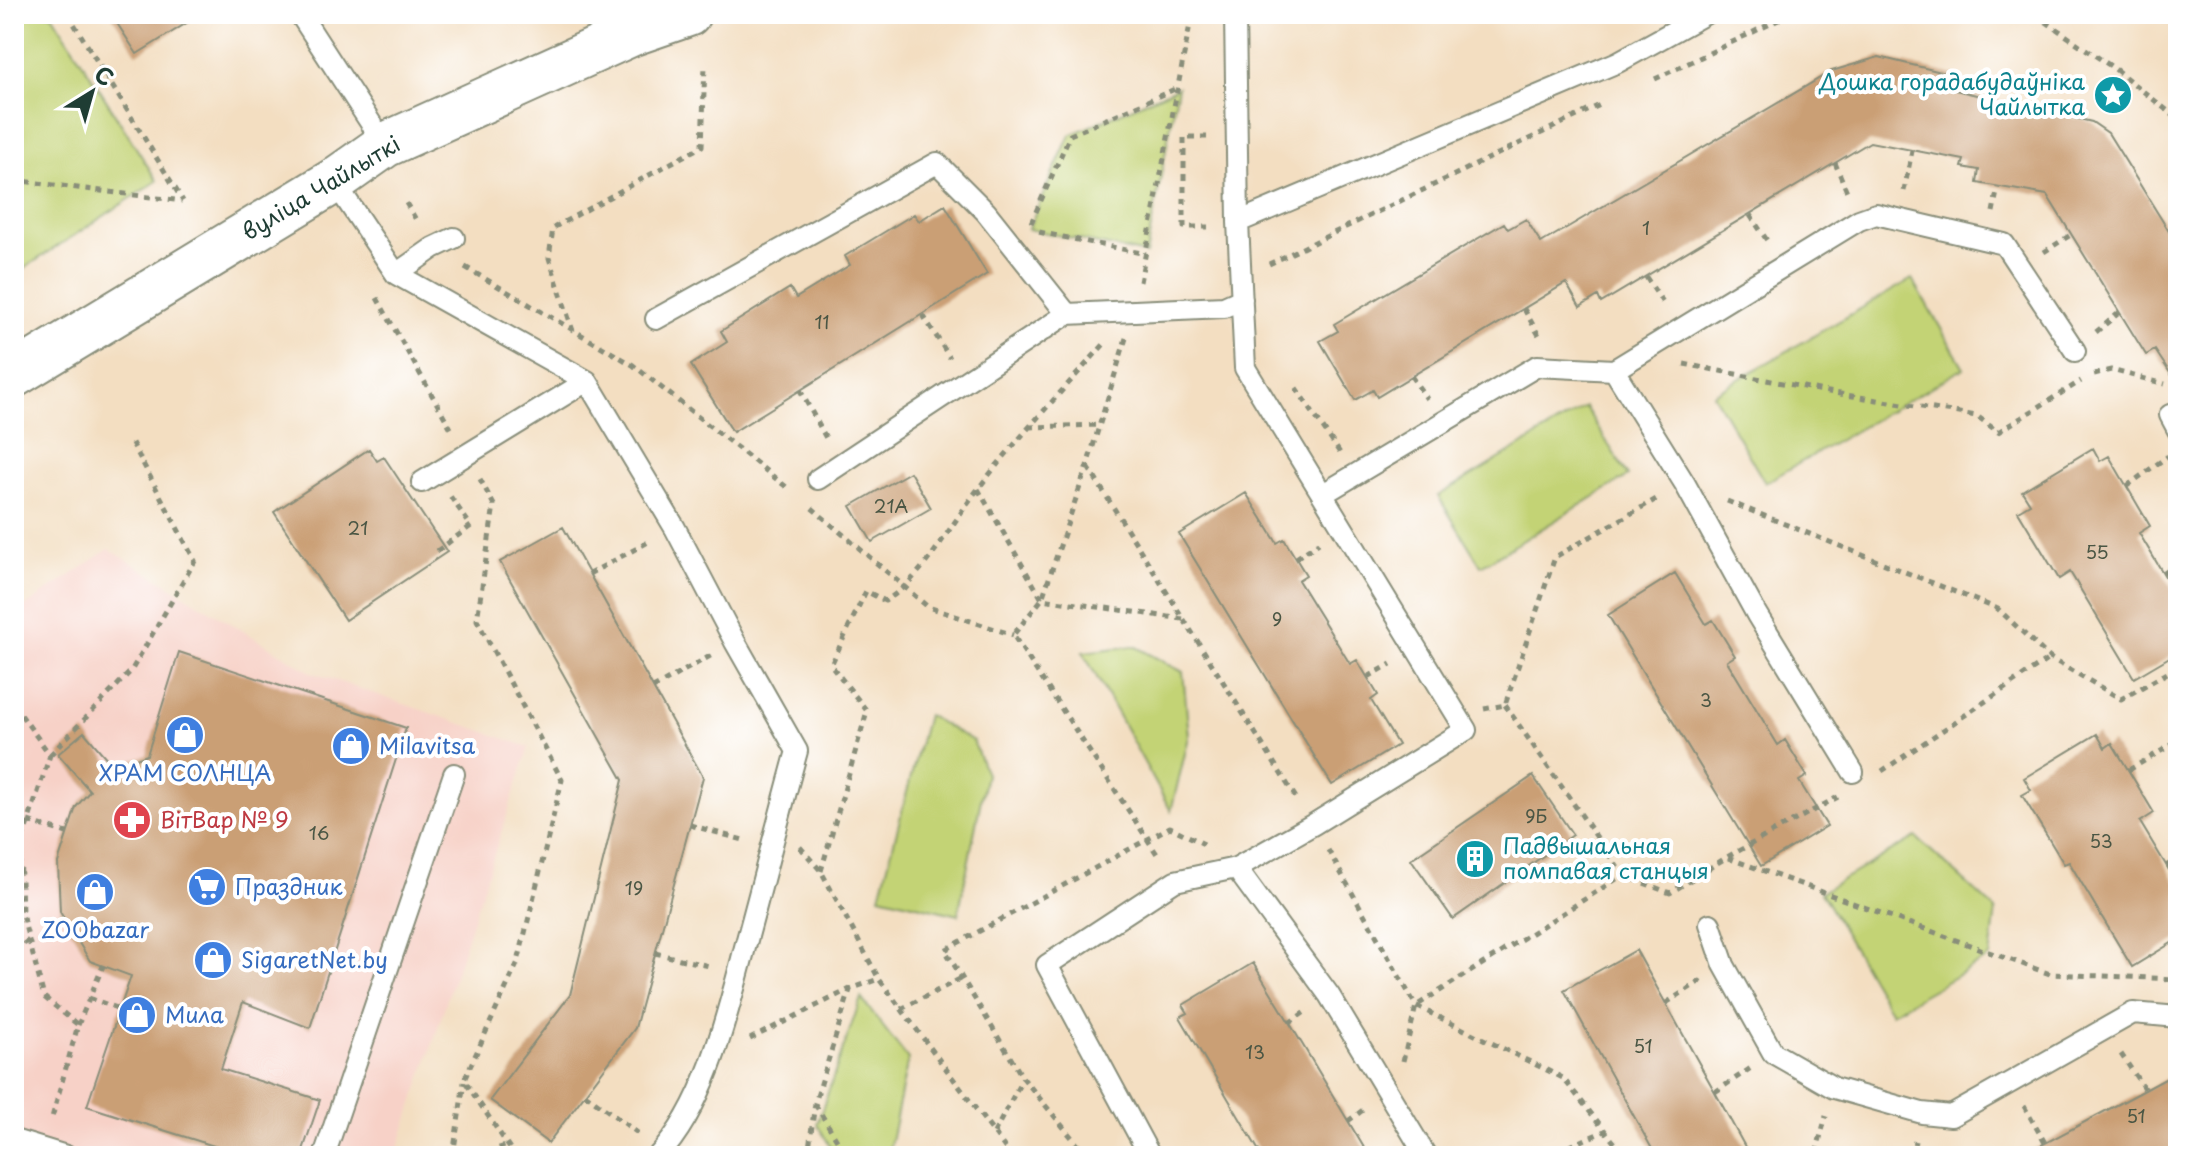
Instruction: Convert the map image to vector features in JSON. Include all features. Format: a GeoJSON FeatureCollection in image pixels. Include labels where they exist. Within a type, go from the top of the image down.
{"type":"FeatureCollection","features":[{"type":"Feature","properties":{"kind":"street","name":"вуліца Чайлыткі"},"geometry":{"type":"LineString","coordinates":[[14,375],[334,181],[385,145],[629,24],[688,14]]}},
{"type":"Feature","properties":{"kind":"lane"},"geometry":{"type":"LineString","coordinates":[[300,14],[385,145]]}},
{"type":"Feature","properties":{"kind":"lane"},"geometry":{"type":"LineString","coordinates":[[1150,1156],[1047,965],[1175,881],[1236,868],[1314,824],[1466,730],[1245,368],[1238,222],[1235,14]]}},
{"type":"Feature","properties":{"kind":"lane"},"geometry":{"type":"LineString","coordinates":[[1238,222],[1618,62],[1705,14]]}},
{"type":"Feature","properties":{"kind":"lane"},"geometry":{"type":"LineString","coordinates":[[656,319],[937,163],[986,212],[1067,314]]}},
{"type":"Feature","properties":{"kind":"lane"},"geometry":{"type":"LineString","coordinates":[[334,181],[396,274],[587,381],[675,528],[797,751],[712,1058],[683,1124],[660,1154]]}},
{"type":"Feature","properties":{"kind":"lane"},"geometry":{"type":"LineString","coordinates":[[1323,494],[1537,366],[1614,370],[1859,220],[1876,214],[2004,244],[2075,351]]}},
{"type":"Feature","properties":{"kind":"lane"},"geometry":{"type":"LineString","coordinates":[[396,274],[433,248],[454,238]]}},
{"type":"Feature","properties":{"kind":"lane"},"geometry":{"type":"LineString","coordinates":[[818,479],[1067,314],[1224,307],[1242,299]]}},
{"type":"Feature","properties":{"kind":"lane"},"geometry":{"type":"LineString","coordinates":[[1614,370],[1685,484],[1757,615],[1858,778]]}},
{"type":"Feature","properties":{"kind":"lane"},"geometry":{"type":"LineString","coordinates":[[428,478],[587,381]]}},
{"type":"Feature","properties":{"kind":"lane"},"geometry":{"type":"LineString","coordinates":[[324,1156],[454,774]]}},
{"type":"Feature","properties":{"kind":"lane"},"geometry":{"type":"LineString","coordinates":[[1236,868],[1329,995],[1426,1156]]}},
{"type":"Feature","properties":{"kind":"lane"},"geometry":{"type":"LineString","coordinates":[[1710,924],[1724,965],[1773,1053],[1834,1088],[1922,1113],[1951,1116],[2133,1013],[2178,1017]]}},
{"type":"Feature","properties":{"kind":"lane"},"geometry":{"type":"LineString","coordinates":[[14,1140],[66,1156]]}},
{"type":"Feature","properties":{"kind":"path"},"geometry":{"type":"LineString","coordinates":[[14,180],[183,201],[68,14]]}},
{"type":"Feature","properties":{"kind":"path"},"geometry":{"type":"LineString","coordinates":[[1013,635],[1042,599],[1135,311],[1192,14]]}},
{"type":"Feature","properties":{"kind":"path"},"geometry":{"type":"LineString","coordinates":[[1647,83],[1791,14]]}},
{"type":"Feature","properties":{"kind":"path"},"geometry":{"type":"LineString","coordinates":[[2036,15],[2115,69],[2178,119]]}},
{"type":"Feature","properties":{"kind":"path"},"geometry":{"type":"LineString","coordinates":[[573,331],[549,258],[553,228],[702,146],[705,65]]}},
{"type":"Feature","properties":{"kind":"path"},"geometry":{"type":"LineString","coordinates":[[1146,254],[1028,229],[1070,135],[1178,87]]}},
{"type":"Feature","properties":{"kind":"path"},"geometry":{"type":"LineString","coordinates":[[1260,269],[1604,103]]}},
{"type":"Feature","properties":{"kind":"path"},"geometry":{"type":"LineString","coordinates":[[1898,219],[1912,151]]}},
{"type":"Feature","properties":{"kind":"path"},"geometry":{"type":"LineString","coordinates":[[406,203],[433,248],[633,365],[799,497]]}},
{"type":"Feature","properties":{"kind":"path"},"geometry":{"type":"LineString","coordinates":[[372,291],[494,505],[477,620],[562,780],[518,962],[464,1080],[453,1156]]}},
{"type":"Feature","properties":{"kind":"path"},"geometry":{"type":"LineString","coordinates":[[821,871],[867,711],[831,665],[866,591],[885,601],[904,590],[978,489],[1029,427],[1135,311]]}},
{"type":"Feature","properties":{"kind":"path"},"geometry":{"type":"LineString","coordinates":[[923,315],[966,383]]}},
{"type":"Feature","properties":{"kind":"path"},"geometry":{"type":"LineString","coordinates":[[1639,355],[1834,393],[1977,416],[1998,432],[2090,375],[2111,370],[2173,386]]}},
{"type":"Feature","properties":{"kind":"path"},"geometry":{"type":"LineString","coordinates":[[1295,387],[1356,475]]}},
{"type":"Feature","properties":{"kind":"path"},"geometry":{"type":"LineString","coordinates":[[800,390],[840,463]]}},
{"type":"Feature","properties":{"kind":"path"},"geometry":{"type":"LineString","coordinates":[[1029,427],[1100,425]]}},
{"type":"Feature","properties":{"kind":"path"},"geometry":{"type":"LineString","coordinates":[[78,1025],[44,997],[22,914],[20,847],[50,755],[131,671],[195,561],[131,441]]}},
{"type":"Feature","properties":{"kind":"path"},"geometry":{"type":"LineString","coordinates":[[2127,486],[2178,449]]}},
{"type":"Feature","properties":{"kind":"path"},"geometry":{"type":"LineString","coordinates":[[1087,466],[1314,824],[1416,1006],[1563,1078],[1625,1156]]}},
{"type":"Feature","properties":{"kind":"path"},"geometry":{"type":"LineString","coordinates":[[428,478],[471,526],[437,551]]}},
{"type":"Feature","properties":{"kind":"path"},"geometry":{"type":"LineString","coordinates":[[1505,705],[1555,557],[1685,484],[1998,609],[2050,658],[2121,699],[2175,669],[2178,681]]}},
{"type":"Feature","properties":{"kind":"path"},"geometry":{"type":"LineString","coordinates":[[978,489],[1042,599]]}},
{"type":"Feature","properties":{"kind":"path"},"geometry":{"type":"LineString","coordinates":[[810,507],[904,590],[928,607],[1013,635],[1175,881]]}},
{"type":"Feature","properties":{"kind":"path"},"geometry":{"type":"LineString","coordinates":[[589,574],[675,528]]}},
{"type":"Feature","properties":{"kind":"path"},"geometry":{"type":"LineString","coordinates":[[2163,573],[2178,562]]}},
{"type":"Feature","properties":{"kind":"path"},"geometry":{"type":"LineString","coordinates":[[1042,599],[1184,620]]}},
{"type":"Feature","properties":{"kind":"path"},"geometry":{"type":"LineString","coordinates":[[653,688],[735,642]]}},
{"type":"Feature","properties":{"kind":"path"},"geometry":{"type":"LineString","coordinates":[[1505,705],[1623,875],[1670,893],[2050,658]]}},
{"type":"Feature","properties":{"kind":"path"},"geometry":{"type":"LineString","coordinates":[[14,705],[50,755]]}},
{"type":"Feature","properties":{"kind":"path"},"geometry":{"type":"LineString","coordinates":[[1456,714],[1505,705]]}},
{"type":"Feature","properties":{"kind":"path"},"geometry":{"type":"LineString","coordinates":[[2129,770],[2178,741]]}},
{"type":"Feature","properties":{"kind":"path"},"geometry":{"type":"LineString","coordinates":[[28,821],[67,833]]}},
{"type":"Feature","properties":{"kind":"path"},"geometry":{"type":"LineString","coordinates":[[778,821],[821,871],[879,979],[1011,1156]]}},
{"type":"Feature","properties":{"kind":"path"},"geometry":{"type":"LineString","coordinates":[[690,825],[772,848]]}},
{"type":"Feature","properties":{"kind":"path"},"geometry":{"type":"LineString","coordinates":[[1727,857],[2050,974],[2178,979]]}},
{"type":"Feature","properties":{"kind":"path"},"geometry":{"type":"LineString","coordinates":[[2166,866],[2178,859]]}},
{"type":"Feature","properties":{"kind":"path"},"geometry":{"type":"LineString","coordinates":[[1394,1102],[1416,1006],[1623,875]]}},
{"type":"Feature","properties":{"kind":"path"},"geometry":{"type":"LineString","coordinates":[[14,951],[29,940]]}},
{"type":"Feature","properties":{"kind":"path"},"geometry":{"type":"LineString","coordinates":[[655,953],[738,973]]}},
{"type":"Feature","properties":{"kind":"path"},"geometry":{"type":"LineString","coordinates":[[1666,1003],[1724,965]]}},
{"type":"Feature","properties":{"kind":"path"},"geometry":{"type":"LineString","coordinates":[[43,1149],[78,1025],[103,966]]}},
{"type":"Feature","properties":{"kind":"path"},"geometry":{"type":"LineString","coordinates":[[901,1009],[962,978]]}},
{"type":"Feature","properties":{"kind":"path"},"geometry":{"type":"LineString","coordinates":[[712,1058],[850,989],[879,979]]}},
{"type":"Feature","properties":{"kind":"path"},"geometry":{"type":"LineString","coordinates":[[808,1156],[815,1103],[850,989]]}},
{"type":"Feature","properties":{"kind":"path"},"geometry":{"type":"LineString","coordinates":[[89,998],[120,1009]]}},
{"type":"Feature","properties":{"kind":"path"},"geometry":{"type":"LineString","coordinates":[[2103,1028],[2145,1090]]}},
{"type":"Feature","properties":{"kind":"path"},"geometry":{"type":"LineString","coordinates":[[1715,1092],[1773,1053]]}},
{"type":"Feature","properties":{"kind":"path"},"geometry":{"type":"LineString","coordinates":[[994,1133],[1023,1078]]}},
{"type":"Feature","properties":{"kind":"path"},"geometry":{"type":"LineString","coordinates":[[464,1080],[515,1156]]}},
{"type":"Feature","properties":{"kind":"path"},"geometry":{"type":"LineString","coordinates":[[2011,1082],[2045,1143]]}},
{"type":"Feature","properties":{"kind":"path"},"geometry":{"type":"LineString","coordinates":[[1816,1153],[1834,1088]]}},
{"type":"Feature","properties":{"kind":"path"},"geometry":{"type":"LineString","coordinates":[[585,1094],[660,1154]]}},
{"type":"Feature","properties":{"kind":"path"},"geometry":{"type":"LineString","coordinates":[[815,1103],[847,1156]]}},
{"type":"Feature","properties":{"kind":"path"},"geometry":{"type":"LineString","coordinates":[[1547,1156],[1607,1130]]}},
{"type":"Feature","properties":{"kind":"path"},"geometry":{"type":"LineString","coordinates":[[476,1156],[508,1145]]}},
{"type":"Feature","properties":{"kind":"shaded area"},"geometry":{"type":"Polygon","coordinates":[[[109,549],[311,672],[529,747],[398,1150],[388,1156],[14,1156],[14,595],[23,608],[109,549]]]}},
{"type":"Feature","properties":{"kind":"green space"},"geometry":{"type":"Polygon","coordinates":[[[14,14],[52,14],[157,181],[14,275],[14,14]]]}},
{"type":"Feature","properties":{"kind":"green space"},"geometry":{"type":"Polygon","coordinates":[[[1178,87],[1146,254],[1028,229],[1070,135],[1178,87]]]}},
{"type":"Feature","properties":{"kind":"green space"},"geometry":{"type":"Polygon","coordinates":[[[1912,279],[1964,368],[1765,483],[1713,394],[1912,279]]]}},
{"type":"Feature","properties":{"kind":"green space"},"geometry":{"type":"Polygon","coordinates":[[[1585,407],[1628,476],[1481,566],[1438,496],[1585,407]]]}},
{"type":"Feature","properties":{"kind":"green space"},"geometry":{"type":"Polygon","coordinates":[[[1134,646],[1183,672],[1189,737],[1171,811],[1083,652],[1134,646]]]}},
{"type":"Feature","properties":{"kind":"green space"},"geometry":{"type":"Polygon","coordinates":[[[927,715],[973,741],[986,774],[958,915],[880,896],[927,715]]]}},
{"type":"Feature","properties":{"kind":"green space"},"geometry":{"type":"Polygon","coordinates":[[[1916,837],[1996,910],[1990,957],[1891,1013],[1821,892],[1916,837]]]}},
{"type":"Feature","properties":{"kind":"green space"},"geometry":{"type":"Polygon","coordinates":[[[861,998],[908,1059],[888,1156],[836,1156],[817,1124],[861,998]]]}},
{"type":"Feature","properties":{"kind":"building"},"geometry":{"type":"Polygon","coordinates":[[[111,14],[201,14],[137,54],[111,14]]]}},
{"type":"Feature","properties":{"kind":"building"},"geometry":{"type":"Polygon","coordinates":[[[1879,57],[1958,76],[1955,90],[2092,122],[2108,133],[2178,246],[2178,385],[2155,350],[2146,355],[2047,195],[1977,183],[1979,170],[1962,167],[1964,160],[1870,142],[1601,303],[1598,296],[1580,307],[1566,283],[1377,397],[1373,390],[1355,400],[1320,341],[1338,331],[1334,324],[1504,223],[1508,229],[1526,219],[1541,243],[1832,71],[1879,57]]]}},
{"type":"Feature","properties":{"kind":"building"},"geometry":{"type":"Polygon","coordinates":[[[945,205],[987,274],[733,432],[691,365],[727,342],[721,331],[790,288],[796,298],[850,265],[845,256],[914,214],[919,221],[945,205]]]}},
{"type":"Feature","properties":{"kind":"building"},"geometry":{"type":"Polygon","coordinates":[[[2093,448],[2100,461],[2109,456],[2150,526],[2139,533],[2178,598],[2178,652],[2134,678],[2070,572],[2059,579],[2018,511],[2030,504],[2022,491],[2093,448]]]}},
{"type":"Feature","properties":{"kind":"building"},"geometry":{"type":"Polygon","coordinates":[[[369,449],[377,461],[384,457],[447,552],[345,620],[274,512],[369,449]]]}},
{"type":"Feature","properties":{"kind":"building"},"geometry":{"type":"Polygon","coordinates":[[[910,472],[931,508],[872,542],[851,506],[910,472]]]}},
{"type":"Feature","properties":{"kind":"building"},"geometry":{"type":"Polygon","coordinates":[[[1246,493],[1277,543],[1284,539],[1306,575],[1298,580],[1350,664],[1357,660],[1378,695],[1371,700],[1398,745],[1332,785],[1179,534],[1246,493]]]}},
{"type":"Feature","properties":{"kind":"building"},"geometry":{"type":"Polygon","coordinates":[[[563,527],[703,777],[635,1028],[548,1143],[490,1100],[570,995],[623,780],[500,562],[563,527]]]}},
{"type":"Feature","properties":{"kind":"building"},"geometry":{"type":"Polygon","coordinates":[[[1675,573],[1706,624],[1713,620],[1735,656],[1727,661],[1778,745],[1785,740],[1807,776],[1799,781],[1827,826],[1761,866],[1608,615],[1675,573]]]}},
{"type":"Feature","properties":{"kind":"building","name":"Праздник"},"geometry":{"type":"Polygon","coordinates":[[[179,652],[406,728],[310,1028],[243,1002],[221,1069],[320,1100],[301,1156],[246,1156],[87,1106],[131,976],[90,961],[60,912],[58,863],[76,807],[90,791],[58,754],[84,732],[114,767],[147,755],[179,652]]]}},
{"type":"Feature","properties":{"kind":"building"},"geometry":{"type":"Polygon","coordinates":[[[2097,734],[2105,748],[2112,743],[2154,813],[2140,822],[2178,885],[2178,939],[2132,967],[2069,862],[2064,864],[2022,795],[2031,790],[2024,778],[2097,734]]]}},
{"type":"Feature","properties":{"kind":"building","name":"Падвышальная помпавая станцыя"},"geometry":{"type":"Polygon","coordinates":[[[1533,776],[1573,835],[1453,919],[1411,859],[1533,776]]]}},
{"type":"Feature","properties":{"kind":"building"},"geometry":{"type":"Polygon","coordinates":[[[1636,950],[1750,1156],[1656,1156],[1564,990],[1636,950]]]}},
{"type":"Feature","properties":{"kind":"building"},"geometry":{"type":"Polygon","coordinates":[[[1253,963],[1369,1156],[1262,1156],[1180,1017],[1188,1013],[1183,1005],[1253,963]]]}},
{"type":"Feature","properties":{"kind":"building"},"geometry":{"type":"Polygon","coordinates":[[[2178,1072],[2178,1156],[2021,1156],[2145,1090],[2178,1072]]]}},
{"type":"Feature","properties":{"kind":"place","name":"Дошка горадабудаўніка Чайлытка"},"geometry":{"type":"Point","coordinates":[2113,95]}},
{"type":"Feature","properties":{"kind":"place","name":"ХРАМ СОЛНЦА"},"geometry":{"type":"Point","coordinates":[185,735]}},
{"type":"Feature","properties":{"kind":"place","name":"Milavitsa"},"geometry":{"type":"Point","coordinates":[351,746]}},
{"type":"Feature","properties":{"kind":"place","name":"ВітВар № 9"},"geometry":{"type":"Point","coordinates":[132,820]}},
{"type":"Feature","properties":{"kind":"place","name":"Падвышальная помпавая станцыя"},"geometry":{"type":"Point","coordinates":[1475,859]}},
{"type":"Feature","properties":{"kind":"place","name":"Праздник"},"geometry":{"type":"Point","coordinates":[207,887]}},
{"type":"Feature","properties":{"kind":"place","name":"ZOObazar"},"geometry":{"type":"Point","coordinates":[95,892]}},
{"type":"Feature","properties":{"kind":"place","name":"SigaretNet.by"},"geometry":{"type":"Point","coordinates":[213,960]}},
{"type":"Feature","properties":{"kind":"place","name":"Мила"},"geometry":{"type":"Point","coordinates":[137,1015]}}]}
